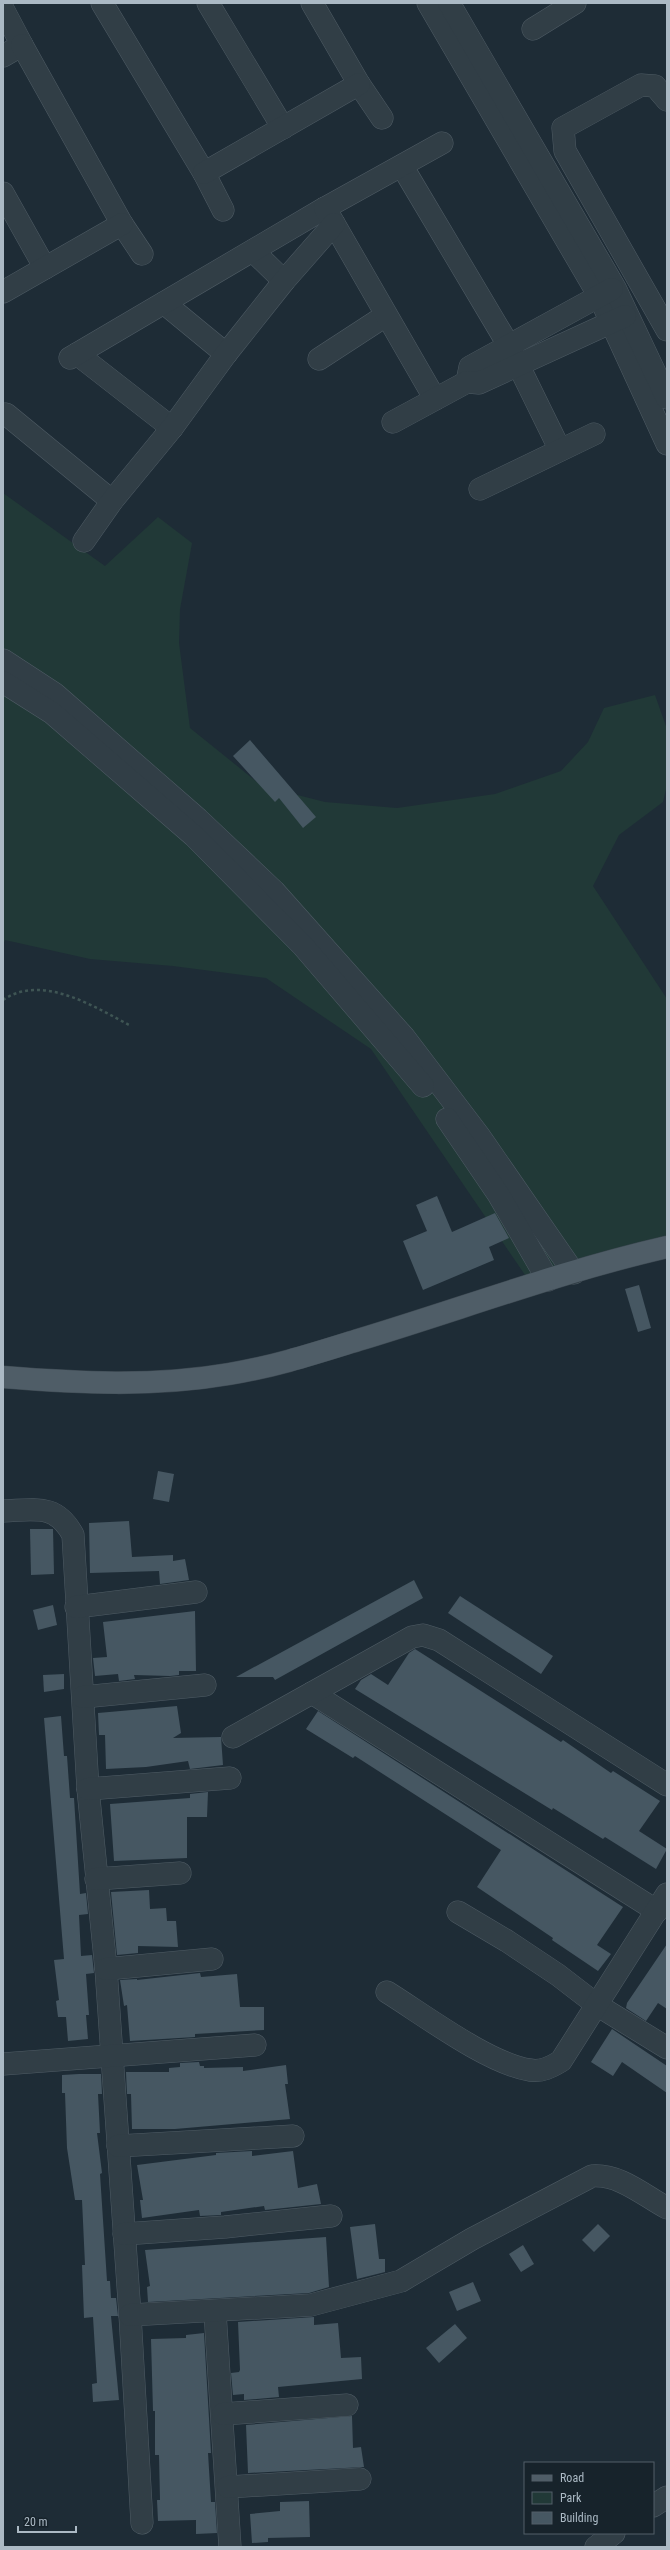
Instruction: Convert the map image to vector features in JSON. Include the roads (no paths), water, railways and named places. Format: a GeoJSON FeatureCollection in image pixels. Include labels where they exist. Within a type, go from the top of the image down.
{"type":"FeatureCollection","features":[{"type":"Feature","properties":{"kind":"main road"},"geometry":{"type":"LineString","coordinates":[[3,1377],[81,1383],[131,1383],[229,1374],[339,1346],[548,1280],[667,1247]]}},
{"type":"Feature","properties":{"kind":"street"},"geometry":{"type":"LineString","coordinates":[[102,3],[204,173],[223,210]]}},
{"type":"Feature","properties":{"kind":"street"},"geometry":{"type":"LineString","coordinates":[[208,3],[283,128]]}},
{"type":"Feature","properties":{"kind":"street"},"geometry":{"type":"LineString","coordinates":[[312,3],[359,84],[382,118]]}},
{"type":"Feature","properties":{"kind":"street"},"geometry":{"type":"LineString","coordinates":[[428,3],[607,292],[667,398]]}},
{"type":"Feature","properties":{"kind":"street"},"geometry":{"type":"LineString","coordinates":[[450,3],[607,292]]}},
{"type":"Feature","properties":{"kind":"street"},"geometry":{"type":"LineString","coordinates":[[533,29],[571,4]]}},
{"type":"Feature","properties":{"kind":"street"},"geometry":{"type":"LineString","coordinates":[[3,9],[122,224],[142,254]]}},
{"type":"Feature","properties":{"kind":"street"},"geometry":{"type":"LineString","coordinates":[[3,56],[22,45]]}},
{"type":"Feature","properties":{"kind":"street"},"geometry":{"type":"LineString","coordinates":[[204,173],[359,84]]}},
{"type":"Feature","properties":{"kind":"street"},"geometry":{"type":"LineString","coordinates":[[393,422],[467,382],[470,367],[514,355],[629,329],[664,318],[565,152],[563,128],[641,85],[655,86],[667,100]]}},
{"type":"Feature","properties":{"kind":"street"},"geometry":{"type":"LineString","coordinates":[[172,428],[73,356],[253,251],[329,216],[402,166],[442,143]]}},
{"type":"Feature","properties":{"kind":"street"},"geometry":{"type":"LineString","coordinates":[[402,166],[514,355],[560,450]]}},
{"type":"Feature","properties":{"kind":"street"},"geometry":{"type":"LineString","coordinates":[[3,193],[45,268]]}},
{"type":"Feature","properties":{"kind":"street"},"geometry":{"type":"LineString","coordinates":[[84,541],[112,501],[172,428],[226,354],[284,281],[329,216]]}},
{"type":"Feature","properties":{"kind":"street"},"geometry":{"type":"LineString","coordinates":[[329,216],[385,316],[435,398]]}},
{"type":"Feature","properties":{"kind":"street"},"geometry":{"type":"LineString","coordinates":[[3,292],[122,224]]}},
{"type":"Feature","properties":{"kind":"street"},"geometry":{"type":"LineString","coordinates":[[253,251],[284,281]]}},
{"type":"Feature","properties":{"kind":"street"},"geometry":{"type":"LineString","coordinates":[[514,355],[607,292]]}},
{"type":"Feature","properties":{"kind":"street"},"geometry":{"type":"LineString","coordinates":[[164,303],[226,354]]}},
{"type":"Feature","properties":{"kind":"street"},"geometry":{"type":"LineString","coordinates":[[319,359],[385,316]]}},
{"type":"Feature","properties":{"kind":"street"},"geometry":{"type":"LineString","coordinates":[[629,329],[667,335]]}},
{"type":"Feature","properties":{"kind":"street"},"geometry":{"type":"LineString","coordinates":[[629,329],[667,444]]}},
{"type":"Feature","properties":{"kind":"street"},"geometry":{"type":"LineString","coordinates":[[6,414],[112,501]]}},
{"type":"Feature","properties":{"kind":"street"},"geometry":{"type":"LineString","coordinates":[[480,489],[594,434]]}},
{"type":"Feature","properties":{"kind":"street"},"geometry":{"type":"LineString","coordinates":[[3,660],[55,694],[198,819],[274,891],[404,1037],[480,1137],[574,1273]]}},
{"type":"Feature","properties":{"kind":"street"},"geometry":{"type":"LineString","coordinates":[[3,682],[52,713],[194,836],[308,952],[419,1080],[463,1140],[548,1280]]}},
{"type":"Feature","properties":{"kind":"street"},"geometry":{"type":"LineString","coordinates":[[3,1511],[45,1511],[65,1521],[73,1535],[76,1607],[88,1789],[106,1969],[130,2315],[142,2523]]}},
{"type":"Feature","properties":{"kind":"street"},"geometry":{"type":"LineString","coordinates":[[76,1607],[196,1592]]}},
{"type":"Feature","properties":{"kind":"street"},"geometry":{"type":"LineString","coordinates":[[233,1737],[412,1637],[423,1635],[439,1640],[667,1784]]}},
{"type":"Feature","properties":{"kind":"street"},"geometry":{"type":"LineString","coordinates":[[83,1697],[205,1685]]}},
{"type":"Feature","properties":{"kind":"street"},"geometry":{"type":"LineString","coordinates":[[312,1693],[662,1902],[562,2061],[548,2069],[530,2070],[492,2057],[387,1992]]}},
{"type":"Feature","properties":{"kind":"street"},"geometry":{"type":"LineString","coordinates":[[88,1789],[230,1778]]}},
{"type":"Feature","properties":{"kind":"street"},"geometry":{"type":"LineString","coordinates":[[96,1879],[180,1873]]}},
{"type":"Feature","properties":{"kind":"street"},"geometry":{"type":"LineString","coordinates":[[458,1912],[558,1975],[597,2005],[667,2048]]}},
{"type":"Feature","properties":{"kind":"street"},"geometry":{"type":"LineString","coordinates":[[106,1969],[212,1958]]}},
{"type":"Feature","properties":{"kind":"street"},"geometry":{"type":"LineString","coordinates":[[3,2058],[112,2055],[255,2045]]}},
{"type":"Feature","properties":{"kind":"street"},"geometry":{"type":"LineString","coordinates":[[118,2146],[293,2136]]}},
{"type":"Feature","properties":{"kind":"street"},"geometry":{"type":"LineString","coordinates":[[130,2315],[215,2312],[311,2305],[400,2281],[472,2239],[592,2176],[611,2177],[621,2181],[667,2208]]}},
{"type":"Feature","properties":{"kind":"street"},"geometry":{"type":"LineString","coordinates":[[124,2234],[225,2227],[331,2216]]}},
{"type":"Feature","properties":{"kind":"street"},"geometry":{"type":"LineString","coordinates":[[215,2312],[228,2487],[230,2547]]}},
{"type":"Feature","properties":{"kind":"street"},"geometry":{"type":"LineString","coordinates":[[223,2414],[347,2405]]}},
{"type":"Feature","properties":{"kind":"street"},"geometry":{"type":"LineString","coordinates":[[228,2487],[360,2479]]}},
{"type":"Feature","properties":{"kind":"street"},"geometry":{"type":"LineString","coordinates":[[654,2505],[667,2496]]}},
{"type":"Feature","properties":{"kind":"street"},"geometry":{"type":"LineString","coordinates":[[596,2547],[613,2534]]}}]}
